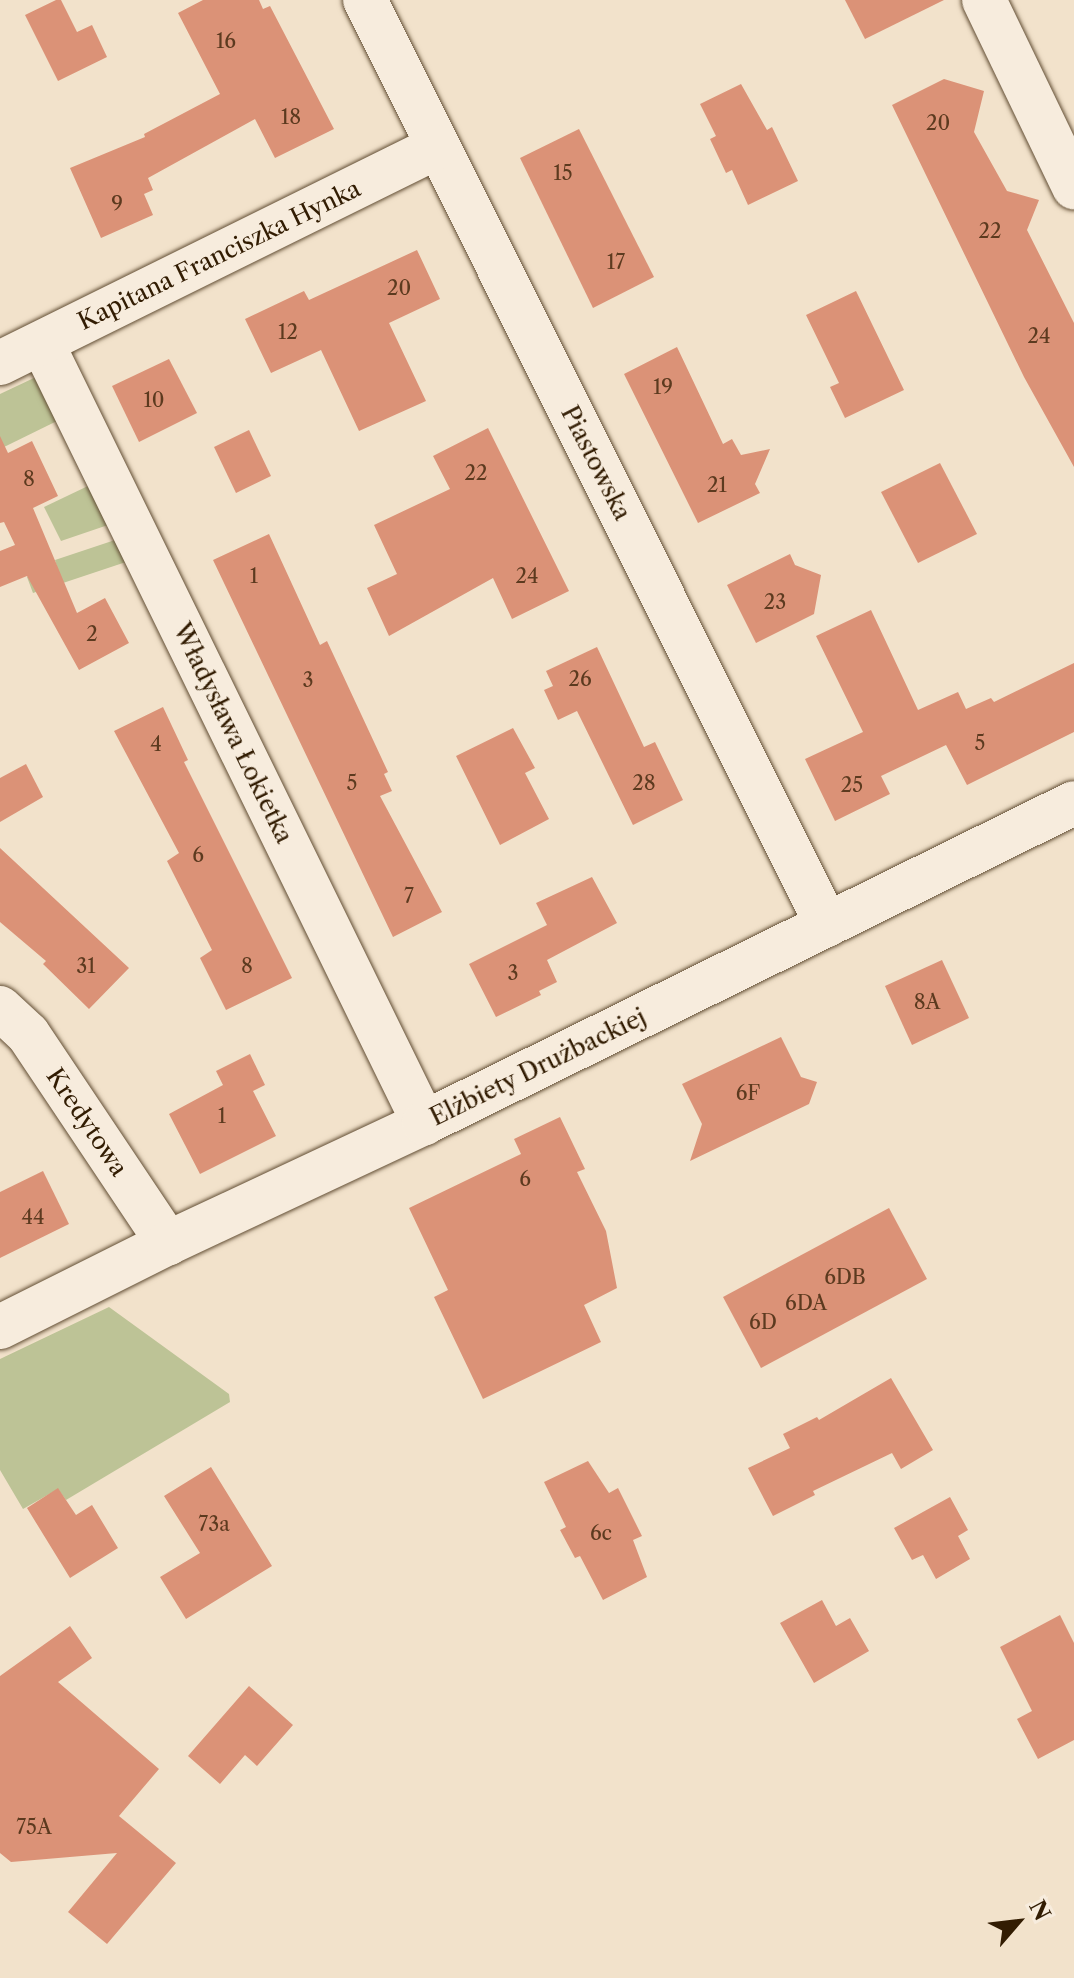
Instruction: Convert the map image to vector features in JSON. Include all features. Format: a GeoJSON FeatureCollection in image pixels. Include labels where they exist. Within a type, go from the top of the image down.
{"type":"FeatureCollection","features":[{"type":"Feature","properties":{"kind":"street","name":"Piastowska"},"geometry":{"type":"LineString","coordinates":[[365,0],[827,925]]}},
{"type":"Feature","properties":{"kind":"street"},"geometry":{"type":"LineString","coordinates":[[984,0],[1074,187]]}},
{"type":"Feature","properties":{"kind":"street","name":"Kapitana Franciszka Hynka"},"geometry":{"type":"LineString","coordinates":[[0,363],[437,147]]}},
{"type":"Feature","properties":{"kind":"street","name":"Władysława Łokietka"},"geometry":{"type":"LineString","coordinates":[[42,343],[424,1123]]}},
{"type":"Feature","properties":{"kind":"street","name":"Elżbiety Drużbackiej"},"geometry":{"type":"LineString","coordinates":[[0,1327],[168,1243],[424,1123],[1074,803]]}},
{"type":"Feature","properties":{"kind":"street","name":"Kredytowa"},"geometry":{"type":"LineString","coordinates":[[0,1008],[28,1034],[168,1243]]}},
{"type":"Feature","properties":{"kind":"green space"},"geometry":{"type":"Polygon","coordinates":[[[36,377],[57,421],[0,449],[0,394],[36,377]]]}},
{"type":"Feature","properties":{"kind":"green space"},"geometry":{"type":"Polygon","coordinates":[[[88,486],[108,525],[61,541],[44,507],[88,486]]]}},
{"type":"Feature","properties":{"kind":"green space"},"geometry":{"type":"Polygon","coordinates":[[[115,540],[126,562],[33,593],[27,577],[57,567],[55,560],[115,540]]]}},
{"type":"Feature","properties":{"kind":"green space"},"geometry":{"type":"Polygon","coordinates":[[[109,1307],[229,1394],[230,1402],[66,1500],[58,1489],[23,1509],[0,1470],[0,1359],[109,1307]]]}},
{"type":"Feature","properties":{"kind":"building"},"geometry":{"type":"Polygon","coordinates":[[[61,0],[77,32],[92,25],[107,57],[58,81],[25,15],[61,0]]]}},
{"type":"Feature","properties":{"kind":"building"},"geometry":{"type":"Polygon","coordinates":[[[203,0],[259,0],[263,9],[270,6],[334,129],[275,158],[255,119],[148,178],[153,190],[144,194],[153,215],[101,238],[70,168],[145,137],[144,134],[220,94],[178,13],[203,0]]]}},
{"type":"Feature","properties":{"kind":"building"},"geometry":{"type":"Polygon","coordinates":[[[845,0],[944,0],[865,39],[845,0]]]}},
{"type":"Feature","properties":{"kind":"building"},"geometry":{"type":"Polygon","coordinates":[[[944,79],[984,91],[974,132],[1007,191],[1039,200],[1027,230],[1074,323],[1074,467],[1024,377],[892,105],[944,79]]]}},
{"type":"Feature","properties":{"kind":"building"},"geometry":{"type":"Polygon","coordinates":[[[741,84],[767,130],[772,127],[798,181],[748,205],[732,170],[726,173],[710,139],[716,136],[700,104],[741,84]]]}},
{"type":"Feature","properties":{"kind":"building"},"geometry":{"type":"Polygon","coordinates":[[[579,129],[654,277],[593,308],[520,158],[579,129]]]}},
{"type":"Feature","properties":{"kind":"building"},"geometry":{"type":"Polygon","coordinates":[[[417,250],[440,299],[389,323],[426,401],[359,431],[321,350],[271,373],[245,319],[304,291],[309,300],[417,250]]]}},
{"type":"Feature","properties":{"kind":"building"},"geometry":{"type":"Polygon","coordinates":[[[856,291],[904,390],[845,418],[830,387],[839,383],[806,315],[856,291]]]}},
{"type":"Feature","properties":{"kind":"building"},"geometry":{"type":"Polygon","coordinates":[[[677,347],[723,444],[732,439],[741,455],[770,449],[755,484],[760,493],[698,523],[624,374],[677,347]]]}},
{"type":"Feature","properties":{"kind":"building"},"geometry":{"type":"Polygon","coordinates":[[[169,359],[197,413],[139,442],[112,386],[169,359]]]}},
{"type":"Feature","properties":{"kind":"building"},"geometry":{"type":"Polygon","coordinates":[[[488,428],[569,591],[512,619],[493,578],[389,636],[367,588],[397,574],[374,525],[450,489],[433,456],[488,428]]]}},
{"type":"Feature","properties":{"kind":"building"},"geometry":{"type":"Polygon","coordinates":[[[249,430],[271,476],[236,493],[214,447],[249,430]]]}},
{"type":"Feature","properties":{"kind":"building"},"geometry":{"type":"Polygon","coordinates":[[[0,436],[8,453],[32,441],[58,496],[33,508],[77,613],[105,598],[129,643],[79,670],[27,576],[0,587],[0,551],[15,545],[4,522],[0,523],[0,436]]]}},
{"type":"Feature","properties":{"kind":"building"},"geometry":{"type":"Polygon","coordinates":[[[940,463],[977,534],[918,563],[881,492],[940,463]]]}},
{"type":"Feature","properties":{"kind":"building"},"geometry":{"type":"Polygon","coordinates":[[[269,534],[320,645],[327,641],[388,772],[384,774],[392,791],[380,796],[442,912],[393,937],[213,560],[269,534]]]}},
{"type":"Feature","properties":{"kind":"building"},"geometry":{"type":"Polygon","coordinates":[[[790,554],[795,565],[821,575],[814,614],[756,643],[727,585],[790,554]]]}},
{"type":"Feature","properties":{"kind":"building"},"geometry":{"type":"Polygon","coordinates":[[[871,610],[918,710],[958,692],[966,709],[991,698],[994,702],[1074,663],[1074,732],[967,785],[946,745],[881,776],[890,794],[835,821],[805,759],[863,732],[816,636],[871,610]]]}},
{"type":"Feature","properties":{"kind":"building"},"geometry":{"type":"Polygon","coordinates":[[[597,647],[644,747],[655,742],[683,800],[633,825],[577,711],[558,720],[544,690],[553,686],[546,671],[597,647]]]}},
{"type":"Feature","properties":{"kind":"building"},"geometry":{"type":"Polygon","coordinates":[[[163,707],[188,760],[184,762],[292,978],[226,1010],[200,958],[212,950],[167,861],[179,853],[114,731],[163,707]]]}},
{"type":"Feature","properties":{"kind":"building"},"geometry":{"type":"Polygon","coordinates":[[[513,728],[535,768],[525,773],[549,819],[500,845],[456,756],[513,728]]]}},
{"type":"Feature","properties":{"kind":"building"},"geometry":{"type":"Polygon","coordinates":[[[26,764],[43,797],[0,822],[0,778],[26,764]]]}},
{"type":"Feature","properties":{"kind":"building"},"geometry":{"type":"Polygon","coordinates":[[[0,848],[129,968],[89,1009],[43,964],[46,961],[0,922],[0,848]]]}},
{"type":"Feature","properties":{"kind":"building"},"geometry":{"type":"Polygon","coordinates":[[[592,877],[617,923],[547,960],[557,982],[539,991],[541,995],[496,1017],[469,964],[547,925],[536,903],[592,877]]]}},
{"type":"Feature","properties":{"kind":"building"},"geometry":{"type":"Polygon","coordinates":[[[942,960],[969,1018],[912,1045],[885,986],[942,960]]]}},
{"type":"Feature","properties":{"kind":"building"},"geometry":{"type":"Polygon","coordinates":[[[781,1037],[801,1077],[817,1082],[809,1104],[690,1161],[702,1124],[682,1084],[781,1037]]]}},
{"type":"Feature","properties":{"kind":"building"},"geometry":{"type":"Polygon","coordinates":[[[250,1054],[265,1085],[253,1091],[276,1136],[200,1174],[169,1114],[223,1085],[216,1071],[250,1054]]]}},
{"type":"Feature","properties":{"kind":"building"},"geometry":{"type":"Polygon","coordinates":[[[560,1117],[585,1169],[577,1172],[606,1231],[617,1288],[584,1305],[601,1342],[483,1399],[434,1297],[448,1290],[409,1208],[521,1154],[514,1139],[560,1117]]]}},
{"type":"Feature","properties":{"kind":"building"},"geometry":{"type":"Polygon","coordinates":[[[43,1171],[69,1224],[0,1258],[0,1192],[43,1171]]]}},
{"type":"Feature","properties":{"kind":"building"},"geometry":{"type":"Polygon","coordinates":[[[889,1208],[927,1279],[761,1368],[723,1297],[889,1208]]]}},
{"type":"Feature","properties":{"kind":"building"},"geometry":{"type":"Polygon","coordinates":[[[891,1378],[933,1450],[901,1469],[892,1453],[813,1491],[815,1495],[773,1516],[748,1468],[790,1448],[783,1434],[817,1417],[819,1420],[891,1378]]]}},
{"type":"Feature","properties":{"kind":"building"},"geometry":{"type":"Polygon","coordinates":[[[588,1461],[609,1493],[618,1488],[642,1536],[633,1540],[647,1577],[603,1600],[580,1556],[575,1558],[560,1530],[566,1527],[544,1482],[588,1461]]]}},
{"type":"Feature","properties":{"kind":"building"},"geometry":{"type":"Polygon","coordinates":[[[211,1467],[272,1566],[186,1619],[160,1577],[200,1553],[164,1496],[211,1467]]]}},
{"type":"Feature","properties":{"kind":"building"},"geometry":{"type":"Polygon","coordinates":[[[58,1488],[76,1515],[92,1505],[118,1548],[70,1578],[27,1508],[58,1488]]]}},
{"type":"Feature","properties":{"kind":"building"},"geometry":{"type":"Polygon","coordinates":[[[950,1497],[968,1530],[958,1536],[970,1559],[936,1579],[923,1555],[912,1560],[894,1528],[950,1497]]]}},
{"type":"Feature","properties":{"kind":"building"},"geometry":{"type":"Polygon","coordinates":[[[822,1600],[836,1626],[850,1618],[869,1651],[814,1683],[780,1623],[822,1600]]]}},
{"type":"Feature","properties":{"kind":"building"},"geometry":{"type":"Polygon","coordinates":[[[1060,1615],[1074,1643],[1074,1740],[1038,1759],[1017,1719],[1032,1711],[1000,1647],[1060,1615]]]}},
{"type":"Feature","properties":{"kind":"building"},"geometry":{"type":"Polygon","coordinates":[[[70,1626],[92,1658],[58,1682],[159,1769],[119,1816],[176,1863],[107,1944],[68,1912],[117,1853],[11,1862],[0,1853],[0,1676],[70,1626]]]}},
{"type":"Feature","properties":{"kind":"building"},"geometry":{"type":"Polygon","coordinates":[[[249,1686],[293,1725],[257,1766],[245,1755],[220,1784],[188,1756],[249,1686]]]}}]}
